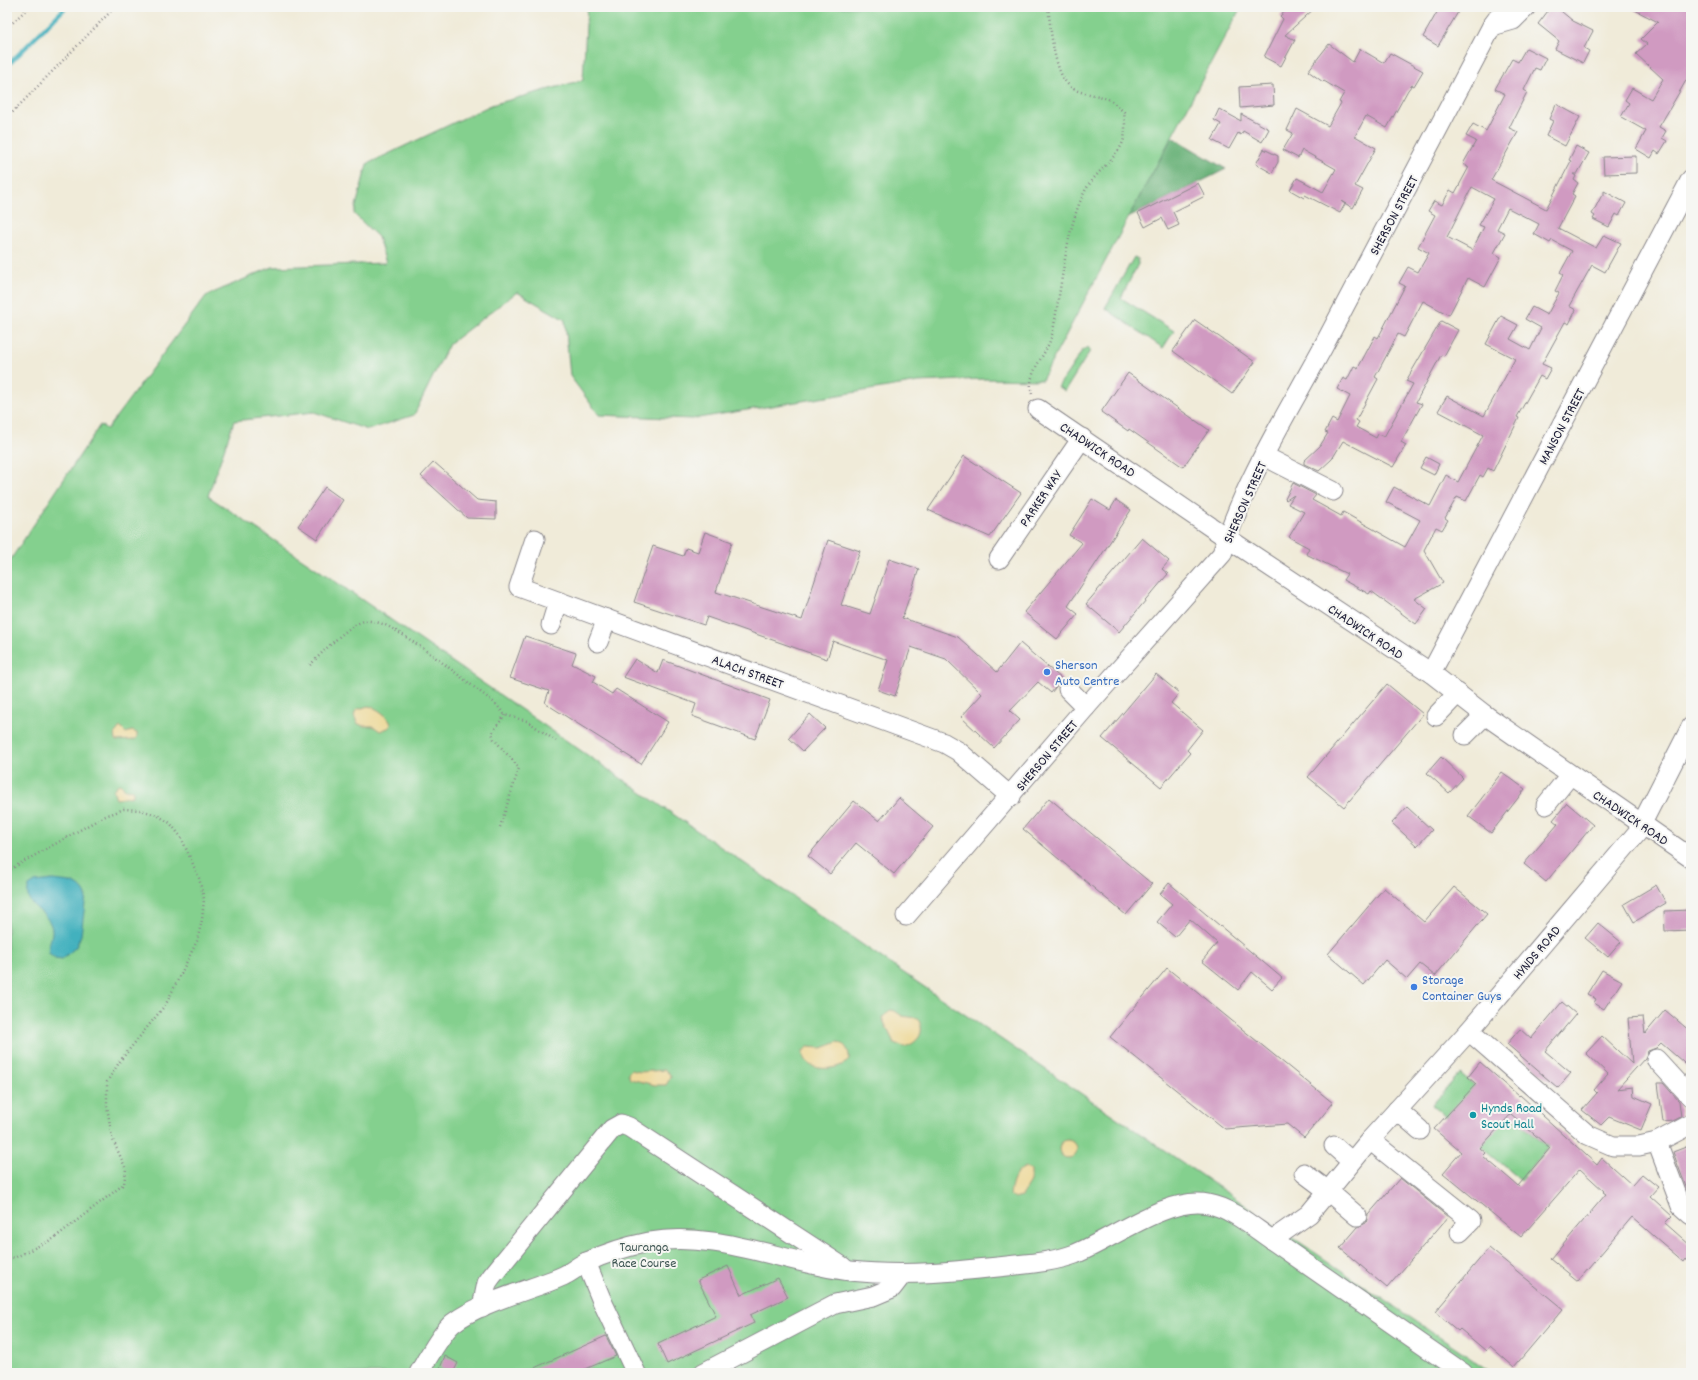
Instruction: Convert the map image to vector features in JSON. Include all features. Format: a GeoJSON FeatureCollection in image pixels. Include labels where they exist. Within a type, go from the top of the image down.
{"type":"FeatureCollection","features":[{"type":"Feature","properties":{"kind":"street","name":"SHERSON STREET"},"geometry":{"type":"LineString","coordinates":[[906,916],[1011,797],[1086,707],[1222,554],[1231,524],[1264,456],[1425,156],[1492,26],[1506,7]]}},
{"type":"Feature","properties":{"kind":"street"},"geometry":{"type":"LineString","coordinates":[[1492,26],[1513,20],[1526,7]]}},
{"type":"Feature","properties":{"kind":"street","name":"MANSON STREET"},"geometry":{"type":"LineString","coordinates":[[1431,673],[1691,179]]}},
{"type":"Feature","properties":{"kind":"street","name":"CHADWICK ROAD"},"geometry":{"type":"LineString","coordinates":[[1038,409],[1227,538],[1431,673],[1458,692],[1485,715],[1691,858]]}},
{"type":"Feature","properties":{"kind":"street","name":"PARKER WAY"},"geometry":{"type":"LineString","coordinates":[[999,560],[1082,438]]}},
{"type":"Feature","properties":{"kind":"street"},"geometry":{"type":"LineString","coordinates":[[1264,456],[1333,491]]}},
{"type":"Feature","properties":{"kind":"street","name":"ALACH STREET"},"geometry":{"type":"LineString","coordinates":[[535,539],[519,587],[944,743],[958,751],[1011,797]]}},
{"type":"Feature","properties":{"kind":"street"},"geometry":{"type":"LineString","coordinates":[[551,625],[558,602]]}},
{"type":"Feature","properties":{"kind":"street"},"geometry":{"type":"LineString","coordinates":[[598,642],[607,619]]}},
{"type":"Feature","properties":{"kind":"street"},"geometry":{"type":"LineString","coordinates":[[1068,689],[1086,707]]}},
{"type":"Feature","properties":{"kind":"street"},"geometry":{"type":"LineString","coordinates":[[1436,716],[1458,692]]}},
{"type":"Feature","properties":{"kind":"street"},"geometry":{"type":"LineString","coordinates":[[1465,735],[1485,715]]}},
{"type":"Feature","properties":{"kind":"street","name":"HYNDS ROAD"},"geometry":{"type":"LineString","coordinates":[[1272,1240],[1309,1214],[1370,1140],[1469,1030],[1637,833],[1691,727]]}},
{"type":"Feature","properties":{"kind":"street"},"geometry":{"type":"LineString","coordinates":[[1546,805],[1570,775]]}},
{"type":"Feature","properties":{"kind":"street"},"geometry":{"type":"LineString","coordinates":[[1469,1030],[1588,1135],[1613,1146],[1639,1146],[1657,1142],[1691,1124]]}},
{"type":"Feature","properties":{"kind":"street"},"geometry":{"type":"LineString","coordinates":[[1656,1059],[1691,1097]]}},
{"type":"Feature","properties":{"kind":"street"},"geometry":{"type":"LineString","coordinates":[[1397,1110],[1420,1130]]}},
{"type":"Feature","properties":{"kind":"street"},"geometry":{"type":"LineString","coordinates":[[482,1307],[487,1283],[492,1276],[612,1129],[621,1124],[628,1127],[849,1271]]}},
{"type":"Feature","properties":{"kind":"street"},"geometry":{"type":"LineString","coordinates":[[1370,1140],[1471,1221],[1460,1232]]}},
{"type":"Feature","properties":{"kind":"street"},"geometry":{"type":"LineString","coordinates":[[1657,1142],[1681,1206],[1691,1215]]}},
{"type":"Feature","properties":{"kind":"street"},"geometry":{"type":"LineString","coordinates":[[1334,1146],[1352,1161]]}},
{"type":"Feature","properties":{"kind":"street"},"geometry":{"type":"LineString","coordinates":[[1304,1173],[1357,1216]]}},
{"type":"Feature","properties":{"kind":"street"},"geometry":{"type":"LineString","coordinates":[[419,1373],[452,1324],[482,1307],[566,1275],[586,1262],[635,1245],[677,1239],[705,1241],[740,1247],[849,1271],[902,1275],[974,1270],[1058,1260],[1076,1254],[1164,1210],[1191,1202],[1206,1203],[1221,1208],[1272,1240],[1463,1373]]}},
{"type":"Feature","properties":{"kind":"street"},"geometry":{"type":"LineString","coordinates":[[586,1262],[602,1301],[636,1373]]}},
{"type":"Feature","properties":{"kind":"street"},"geometry":{"type":"LineString","coordinates":[[703,1373],[835,1304],[873,1296],[892,1288],[902,1275]]}},
{"type":"Feature","properties":{"kind":"path"},"geometry":{"type":"LineString","coordinates":[[7,28],[29,7]]}},
{"type":"Feature","properties":{"kind":"path"},"geometry":{"type":"LineString","coordinates":[[7,118],[115,7]]}},
{"type":"Feature","properties":{"kind":"path"},"geometry":{"type":"LineString","coordinates":[[1038,409],[1031,392],[1031,383],[1034,372],[1052,337],[1068,248],[1077,210],[1084,192],[1095,175],[1123,142],[1126,127],[1124,112],[1115,104],[1106,98],[1072,88],[1064,79],[1058,66],[1048,7]]}},
{"type":"Feature","properties":{"kind":"path"},"geometry":{"type":"LineString","coordinates":[[310,664],[355,626],[365,621],[378,623],[390,627],[417,646],[495,703],[505,715],[527,721],[556,741]]}},
{"type":"Feature","properties":{"kind":"path"},"geometry":{"type":"LineString","coordinates":[[500,827],[519,768],[494,739],[492,733],[505,715]]}},
{"type":"Feature","properties":{"kind":"path"},"geometry":{"type":"LineString","coordinates":[[7,871],[103,817],[124,810],[141,810],[157,815],[170,823],[181,837],[199,878],[204,899],[202,920],[197,941],[174,990],[166,1004],[120,1060],[107,1082],[106,1106],[112,1138],[126,1169],[124,1184],[53,1239],[14,1258],[7,1256]]}},
{"type":"Feature","properties":{"kind":"green space","name":"Tauranga Race Course"},"geometry":{"type":"Polygon","coordinates":[[[587,7],[1241,7],[1042,380],[984,379],[918,382],[692,419],[599,415],[570,376],[565,320],[517,292],[449,344],[414,415],[368,430],[314,412],[234,421],[208,496],[326,575],[892,965],[1492,1373],[7,1373],[7,565],[100,425],[107,429],[206,296],[272,267],[386,263],[378,237],[354,214],[367,164],[491,105],[583,80],[587,7]]]}},
{"type":"Feature","properties":{"kind":"green space"},"geometry":{"type":"Polygon","coordinates":[[[1172,137],[1226,169],[1128,218],[1172,137]]]}},
{"type":"Feature","properties":{"kind":"green space"},"geometry":{"type":"Polygon","coordinates":[[[1134,257],[1138,259],[1138,264],[1121,298],[1174,331],[1163,348],[1105,308],[1134,257]]]}},
{"type":"Feature","properties":{"kind":"green space"},"geometry":{"type":"Polygon","coordinates":[[[1088,347],[1090,351],[1065,391],[1058,387],[1083,350],[1088,347]]]}},
{"type":"Feature","properties":{"kind":"green space"},"geometry":{"type":"Polygon","coordinates":[[[1460,1073],[1548,1147],[1521,1180],[1432,1105],[1460,1073]]]}},
{"type":"Feature","properties":{"kind":"sand"},"geometry":{"type":"Polygon","coordinates":[[[368,706],[375,708],[382,713],[391,725],[380,731],[373,726],[363,726],[357,723],[354,715],[356,710],[368,706]]]}},
{"type":"Feature","properties":{"kind":"sand"},"geometry":{"type":"Polygon","coordinates":[[[120,727],[126,733],[132,731],[137,733],[137,738],[134,740],[116,741],[115,733],[120,727]]]}},
{"type":"Feature","properties":{"kind":"sand"},"geometry":{"type":"Polygon","coordinates":[[[120,784],[125,789],[133,790],[133,796],[116,799],[113,790],[120,784]]]}},
{"type":"Feature","properties":{"kind":"sand"},"geometry":{"type":"Polygon","coordinates":[[[890,1010],[895,1011],[902,1016],[917,1018],[920,1023],[921,1032],[917,1040],[904,1047],[894,1043],[882,1018],[890,1010]]]}},
{"type":"Feature","properties":{"kind":"sand"},"geometry":{"type":"Polygon","coordinates":[[[838,1042],[845,1046],[849,1054],[849,1060],[844,1064],[829,1068],[814,1067],[804,1058],[803,1051],[808,1047],[822,1048],[838,1042]]]}},
{"type":"Feature","properties":{"kind":"sand"},"geometry":{"type":"Polygon","coordinates":[[[631,1070],[640,1072],[664,1070],[669,1073],[671,1077],[666,1085],[655,1085],[630,1079],[628,1073],[631,1070]]]}},
{"type":"Feature","properties":{"kind":"sand"},"geometry":{"type":"Polygon","coordinates":[[[1068,1140],[1074,1143],[1077,1149],[1074,1155],[1068,1158],[1062,1155],[1059,1149],[1062,1143],[1068,1140]]]}},
{"type":"Feature","properties":{"kind":"sand"},"geometry":{"type":"Polygon","coordinates":[[[1026,1167],[1031,1171],[1031,1181],[1022,1196],[1014,1198],[1010,1196],[1014,1179],[1022,1169],[1026,1167]]]}},
{"type":"Feature","properties":{"kind":"water"},"geometry":{"type":"Polygon","coordinates":[[[53,880],[76,884],[86,895],[81,935],[76,947],[62,959],[55,958],[49,953],[52,927],[47,918],[34,906],[28,897],[29,886],[35,882],[53,880]]]}},
{"type":"Feature","properties":{"kind":"building"},"geometry":{"type":"Polygon","coordinates":[[[1290,7],[1316,7],[1285,35],[1295,40],[1281,66],[1264,57],[1283,19],[1280,16],[1290,7]]]}},
{"type":"Feature","properties":{"kind":"building"},"geometry":{"type":"Polygon","coordinates":[[[1440,7],[1449,7],[1458,12],[1438,46],[1423,37],[1440,7]]]}},
{"type":"Feature","properties":{"kind":"building"},"geometry":{"type":"Polygon","coordinates":[[[1551,7],[1556,7],[1573,21],[1593,31],[1584,48],[1589,51],[1583,63],[1555,49],[1559,41],[1538,24],[1551,7]]]}},
{"type":"Feature","properties":{"kind":"building"},"geometry":{"type":"Polygon","coordinates":[[[1629,7],[1691,7],[1691,72],[1659,127],[1666,131],[1662,138],[1667,141],[1659,154],[1655,151],[1651,158],[1636,149],[1646,131],[1621,117],[1629,103],[1625,100],[1632,88],[1651,99],[1663,79],[1636,54],[1647,44],[1641,39],[1658,22],[1629,7]]]}},
{"type":"Feature","properties":{"kind":"building"},"geometry":{"type":"Polygon","coordinates":[[[1329,44],[1353,62],[1360,49],[1384,63],[1390,53],[1423,71],[1414,86],[1412,85],[1408,90],[1387,128],[1366,116],[1355,136],[1376,148],[1355,186],[1363,190],[1353,208],[1341,201],[1345,204],[1340,213],[1305,195],[1304,198],[1290,190],[1297,178],[1323,192],[1336,169],[1302,150],[1298,158],[1283,150],[1293,133],[1287,130],[1297,109],[1328,126],[1341,103],[1339,102],[1344,93],[1324,81],[1323,82],[1308,71],[1329,44]]]}},
{"type":"Feature","properties":{"kind":"building"},"geometry":{"type":"Polygon","coordinates":[[[1526,48],[1546,58],[1540,70],[1535,68],[1524,90],[1527,92],[1509,128],[1518,132],[1491,180],[1546,209],[1571,161],[1569,160],[1576,146],[1589,153],[1577,174],[1573,174],[1576,176],[1574,180],[1578,183],[1572,194],[1575,196],[1558,228],[1596,248],[1604,235],[1621,243],[1605,272],[1592,265],[1569,306],[1576,310],[1569,324],[1565,322],[1542,364],[1551,368],[1545,379],[1540,376],[1517,417],[1519,418],[1493,471],[1488,468],[1483,477],[1480,475],[1466,501],[1457,497],[1445,518],[1448,520],[1442,530],[1436,527],[1424,550],[1443,583],[1414,599],[1427,609],[1416,624],[1371,591],[1369,594],[1343,580],[1347,574],[1306,554],[1309,548],[1289,537],[1304,512],[1288,504],[1294,495],[1286,500],[1285,499],[1293,483],[1316,495],[1312,500],[1341,516],[1343,512],[1405,547],[1420,520],[1386,502],[1394,487],[1430,506],[1446,475],[1458,482],[1483,435],[1438,411],[1447,396],[1484,416],[1515,359],[1486,344],[1501,316],[1518,325],[1510,339],[1530,350],[1541,328],[1525,319],[1532,307],[1547,315],[1559,293],[1555,291],[1563,275],[1560,273],[1572,251],[1552,240],[1550,243],[1534,234],[1539,224],[1508,208],[1497,229],[1505,233],[1494,253],[1501,257],[1485,287],[1468,278],[1449,315],[1423,301],[1404,337],[1398,334],[1375,377],[1378,379],[1356,420],[1359,422],[1356,427],[1376,438],[1378,434],[1384,437],[1413,384],[1406,381],[1441,321],[1458,330],[1444,356],[1441,355],[1416,402],[1422,404],[1401,442],[1406,445],[1393,467],[1343,441],[1332,459],[1319,471],[1304,464],[1304,461],[1320,446],[1328,433],[1325,432],[1332,419],[1337,422],[1350,396],[1337,389],[1343,378],[1347,380],[1354,366],[1358,368],[1375,336],[1378,338],[1405,286],[1399,283],[1408,267],[1418,272],[1429,253],[1418,247],[1435,215],[1428,211],[1434,201],[1442,205],[1450,190],[1455,193],[1469,167],[1463,164],[1476,141],[1466,136],[1473,124],[1486,131],[1505,94],[1495,89],[1512,59],[1518,62],[1526,48]],[[1472,187],[1447,237],[1472,250],[1484,227],[1479,225],[1494,199],[1472,187]]]}},
{"type":"Feature","properties":{"kind":"building"},"geometry":{"type":"Polygon","coordinates":[[[1273,85],[1274,105],[1240,108],[1239,87],[1273,85]]]}},
{"type":"Feature","properties":{"kind":"building"},"geometry":{"type":"Polygon","coordinates":[[[1556,104],[1580,117],[1565,146],[1546,136],[1553,121],[1549,119],[1556,104]]]}},
{"type":"Feature","properties":{"kind":"building"},"geometry":{"type":"Polygon","coordinates":[[[1219,109],[1241,121],[1241,114],[1269,129],[1262,142],[1243,131],[1241,135],[1238,133],[1229,149],[1212,140],[1221,124],[1214,120],[1219,109]]]}},
{"type":"Feature","properties":{"kind":"building"},"geometry":{"type":"Polygon","coordinates":[[[1264,149],[1278,156],[1278,162],[1272,173],[1256,164],[1264,149]]]}},
{"type":"Feature","properties":{"kind":"building"},"geometry":{"type":"Polygon","coordinates":[[[1636,156],[1636,173],[1604,174],[1603,157],[1636,156]]]}},
{"type":"Feature","properties":{"kind":"building"},"geometry":{"type":"Polygon","coordinates":[[[1198,183],[1205,196],[1173,212],[1179,225],[1168,230],[1162,218],[1145,227],[1138,213],[1198,183]]]}},
{"type":"Feature","properties":{"kind":"building"},"geometry":{"type":"Polygon","coordinates":[[[1604,191],[1626,203],[1619,216],[1616,214],[1609,227],[1593,219],[1595,216],[1592,214],[1602,195],[1604,196],[1604,191]]]}},
{"type":"Feature","properties":{"kind":"building"},"geometry":{"type":"Polygon","coordinates":[[[1195,320],[1255,362],[1232,394],[1173,351],[1195,320]]]}},
{"type":"Feature","properties":{"kind":"building"},"geometry":{"type":"Polygon","coordinates":[[[1128,373],[1209,430],[1183,467],[1129,429],[1128,431],[1101,412],[1128,373]]]}},
{"type":"Feature","properties":{"kind":"building"},"geometry":{"type":"Polygon","coordinates":[[[964,456],[1021,493],[990,537],[928,510],[964,456]]]}},
{"type":"Feature","properties":{"kind":"building"},"geometry":{"type":"Polygon","coordinates":[[[1426,457],[1439,464],[1434,475],[1420,468],[1426,457]]]}},
{"type":"Feature","properties":{"kind":"building"},"geometry":{"type":"Polygon","coordinates":[[[434,462],[477,500],[496,502],[496,519],[467,518],[421,476],[434,462]]]}},
{"type":"Feature","properties":{"kind":"building"},"geometry":{"type":"Polygon","coordinates":[[[325,487],[343,500],[317,539],[298,526],[325,487]]]}},
{"type":"Feature","properties":{"kind":"building"},"geometry":{"type":"Polygon","coordinates":[[[1092,499],[1110,510],[1116,500],[1131,510],[1068,606],[1078,614],[1057,639],[1024,612],[1082,543],[1069,535],[1092,499]]]}},
{"type":"Feature","properties":{"kind":"building"},"geometry":{"type":"Polygon","coordinates":[[[705,532],[732,542],[716,592],[802,620],[828,540],[860,551],[841,605],[870,614],[889,559],[919,569],[902,618],[958,637],[997,672],[1020,643],[1062,679],[1051,693],[1038,682],[1010,711],[1020,720],[994,748],[961,717],[982,694],[946,659],[911,647],[895,696],[878,690],[888,660],[833,641],[827,659],[707,617],[704,625],[634,602],[653,546],[683,556],[686,548],[698,552],[705,532]]]}},
{"type":"Feature","properties":{"kind":"building"},"geometry":{"type":"Polygon","coordinates":[[[1142,538],[1169,561],[1162,569],[1168,574],[1119,632],[1086,604],[1142,538]]]}},
{"type":"Feature","properties":{"kind":"building"},"geometry":{"type":"Polygon","coordinates":[[[525,636],[576,653],[572,664],[596,676],[593,682],[612,694],[616,689],[668,722],[641,764],[545,703],[549,691],[510,678],[525,636]]]}},
{"type":"Feature","properties":{"kind":"building"},"geometry":{"type":"Polygon","coordinates":[[[635,659],[658,673],[663,660],[770,700],[755,739],[692,716],[696,704],[623,677],[635,659]]]}},
{"type":"Feature","properties":{"kind":"building"},"geometry":{"type":"Polygon","coordinates":[[[1156,674],[1179,693],[1171,703],[1203,730],[1187,750],[1190,753],[1161,787],[1102,738],[1156,674]]]}},
{"type":"Feature","properties":{"kind":"building"},"geometry":{"type":"Polygon","coordinates":[[[1387,684],[1423,714],[1344,807],[1308,777],[1387,684]]]}},
{"type":"Feature","properties":{"kind":"building"},"geometry":{"type":"Polygon","coordinates":[[[810,714],[825,728],[803,751],[789,738],[810,714]]]}},
{"type":"Feature","properties":{"kind":"building"},"geometry":{"type":"Polygon","coordinates":[[[1441,757],[1463,778],[1449,793],[1427,773],[1441,757]]]}},
{"type":"Feature","properties":{"kind":"building"},"geometry":{"type":"Polygon","coordinates":[[[1502,772],[1525,789],[1491,833],[1468,816],[1502,772]]]}},
{"type":"Feature","properties":{"kind":"building"},"geometry":{"type":"Polygon","coordinates":[[[899,798],[933,827],[894,874],[856,843],[830,874],[808,856],[854,801],[879,821],[899,798]]]}},
{"type":"Feature","properties":{"kind":"building"},"geometry":{"type":"Polygon","coordinates":[[[1049,798],[1152,884],[1126,915],[1023,829],[1049,798]]]}},
{"type":"Feature","properties":{"kind":"building"},"geometry":{"type":"Polygon","coordinates":[[[1567,803],[1593,825],[1546,882],[1524,864],[1558,824],[1553,820],[1567,803]]]}},
{"type":"Feature","properties":{"kind":"building"},"geometry":{"type":"Polygon","coordinates":[[[1407,807],[1432,830],[1417,846],[1392,823],[1407,807]]]}},
{"type":"Feature","properties":{"kind":"building"},"geometry":{"type":"Polygon","coordinates":[[[1169,883],[1282,978],[1272,989],[1252,972],[1238,990],[1202,961],[1217,943],[1190,919],[1175,937],[1157,922],[1172,904],[1160,894],[1169,883]]]}},
{"type":"Feature","properties":{"kind":"building"},"geometry":{"type":"Polygon","coordinates":[[[1656,885],[1666,903],[1634,922],[1624,904],[1656,885]]]}},
{"type":"Feature","properties":{"kind":"building"},"geometry":{"type":"Polygon","coordinates":[[[1454,887],[1487,914],[1435,976],[1420,964],[1407,979],[1385,960],[1364,985],[1328,954],[1384,888],[1424,922],[1454,887]]]}},
{"type":"Feature","properties":{"kind":"building"},"geometry":{"type":"Polygon","coordinates":[[[1691,910],[1691,930],[1665,931],[1664,911],[1691,910]]]}},
{"type":"Feature","properties":{"kind":"building"},"geometry":{"type":"Polygon","coordinates":[[[1598,923],[1621,942],[1608,957],[1585,938],[1598,923]]]}},
{"type":"Feature","properties":{"kind":"building"},"geometry":{"type":"Polygon","coordinates":[[[1167,968],[1333,1103],[1304,1138],[1287,1124],[1225,1129],[1110,1037],[1167,968]]]}},
{"type":"Feature","properties":{"kind":"building"},"geometry":{"type":"Polygon","coordinates":[[[1602,970],[1622,981],[1604,1009],[1594,1003],[1596,999],[1587,994],[1602,970]]]}},
{"type":"Feature","properties":{"kind":"building"},"geometry":{"type":"Polygon","coordinates":[[[1562,1002],[1576,1014],[1545,1051],[1571,1073],[1558,1088],[1507,1044],[1520,1029],[1531,1039],[1562,1002]]]}},
{"type":"Feature","properties":{"kind":"building"},"geometry":{"type":"Polygon","coordinates":[[[1665,1010],[1691,1032],[1691,1069],[1661,1043],[1656,1048],[1648,1051],[1645,1058],[1617,1089],[1633,1087],[1634,1096],[1652,1104],[1641,1130],[1609,1117],[1601,1125],[1582,1110],[1597,1093],[1594,1090],[1608,1074],[1586,1053],[1602,1036],[1632,1064],[1628,1018],[1643,1017],[1645,1034],[1665,1010]]]}},
{"type":"Feature","properties":{"kind":"building"},"geometry":{"type":"Polygon","coordinates":[[[1480,1062],[1519,1096],[1520,1095],[1597,1165],[1602,1158],[1632,1185],[1642,1174],[1658,1187],[1650,1196],[1672,1216],[1665,1223],[1691,1246],[1691,1264],[1686,1259],[1684,1262],[1632,1217],[1578,1281],[1551,1259],[1606,1194],[1580,1169],[1521,1237],[1443,1173],[1461,1152],[1434,1129],[1476,1084],[1468,1077],[1480,1062]],[[1511,1114],[1480,1148],[1486,1153],[1483,1156],[1518,1186],[1550,1148],[1511,1114]]]}},
{"type":"Feature","properties":{"kind":"building"},"geometry":{"type":"Polygon","coordinates":[[[1658,1083],[1663,1083],[1679,1101],[1681,1117],[1673,1121],[1663,1122],[1658,1083]]]}},
{"type":"Feature","properties":{"kind":"building"},"geometry":{"type":"Polygon","coordinates":[[[1691,1145],[1691,1200],[1673,1152],[1691,1145]]]}},
{"type":"Feature","properties":{"kind":"building"},"geometry":{"type":"Polygon","coordinates":[[[1400,1178],[1448,1217],[1387,1288],[1340,1248],[1358,1227],[1366,1223],[1368,1215],[1400,1178]]]}},
{"type":"Feature","properties":{"kind":"building"},"geometry":{"type":"Polygon","coordinates":[[[1489,1248],[1563,1309],[1514,1367],[1490,1346],[1486,1351],[1460,1329],[1458,1331],[1435,1312],[1489,1248]]]}},
{"type":"Feature","properties":{"kind":"building"},"geometry":{"type":"Polygon","coordinates":[[[728,1266],[741,1295],[778,1278],[788,1297],[750,1315],[754,1323],[667,1364],[658,1344],[716,1316],[698,1280],[728,1266]]]}},
{"type":"Feature","properties":{"kind":"building"},"geometry":{"type":"Polygon","coordinates":[[[606,1336],[616,1356],[576,1373],[523,1373],[606,1336]]]}},
{"type":"Feature","properties":{"kind":"building"},"geometry":{"type":"Polygon","coordinates":[[[445,1356],[458,1363],[453,1373],[440,1368],[445,1356]]]}},
{"type":"Feature","properties":{"kind":"waterway"},"geometry":{"type":"LineString","coordinates":[[7,66],[66,7]]}},
{"type":"Feature","properties":{"kind":"place","name":"Sherson Auto Centre"},"geometry":{"type":"Point","coordinates":[1047,672]}},
{"type":"Feature","properties":{"kind":"place","name":"Storage Container Guys"},"geometry":{"type":"Point","coordinates":[1414,987]}},
{"type":"Feature","properties":{"kind":"place","name":"Hynds Road Scout Hall"},"geometry":{"type":"Point","coordinates":[1473,1115]}}]}
